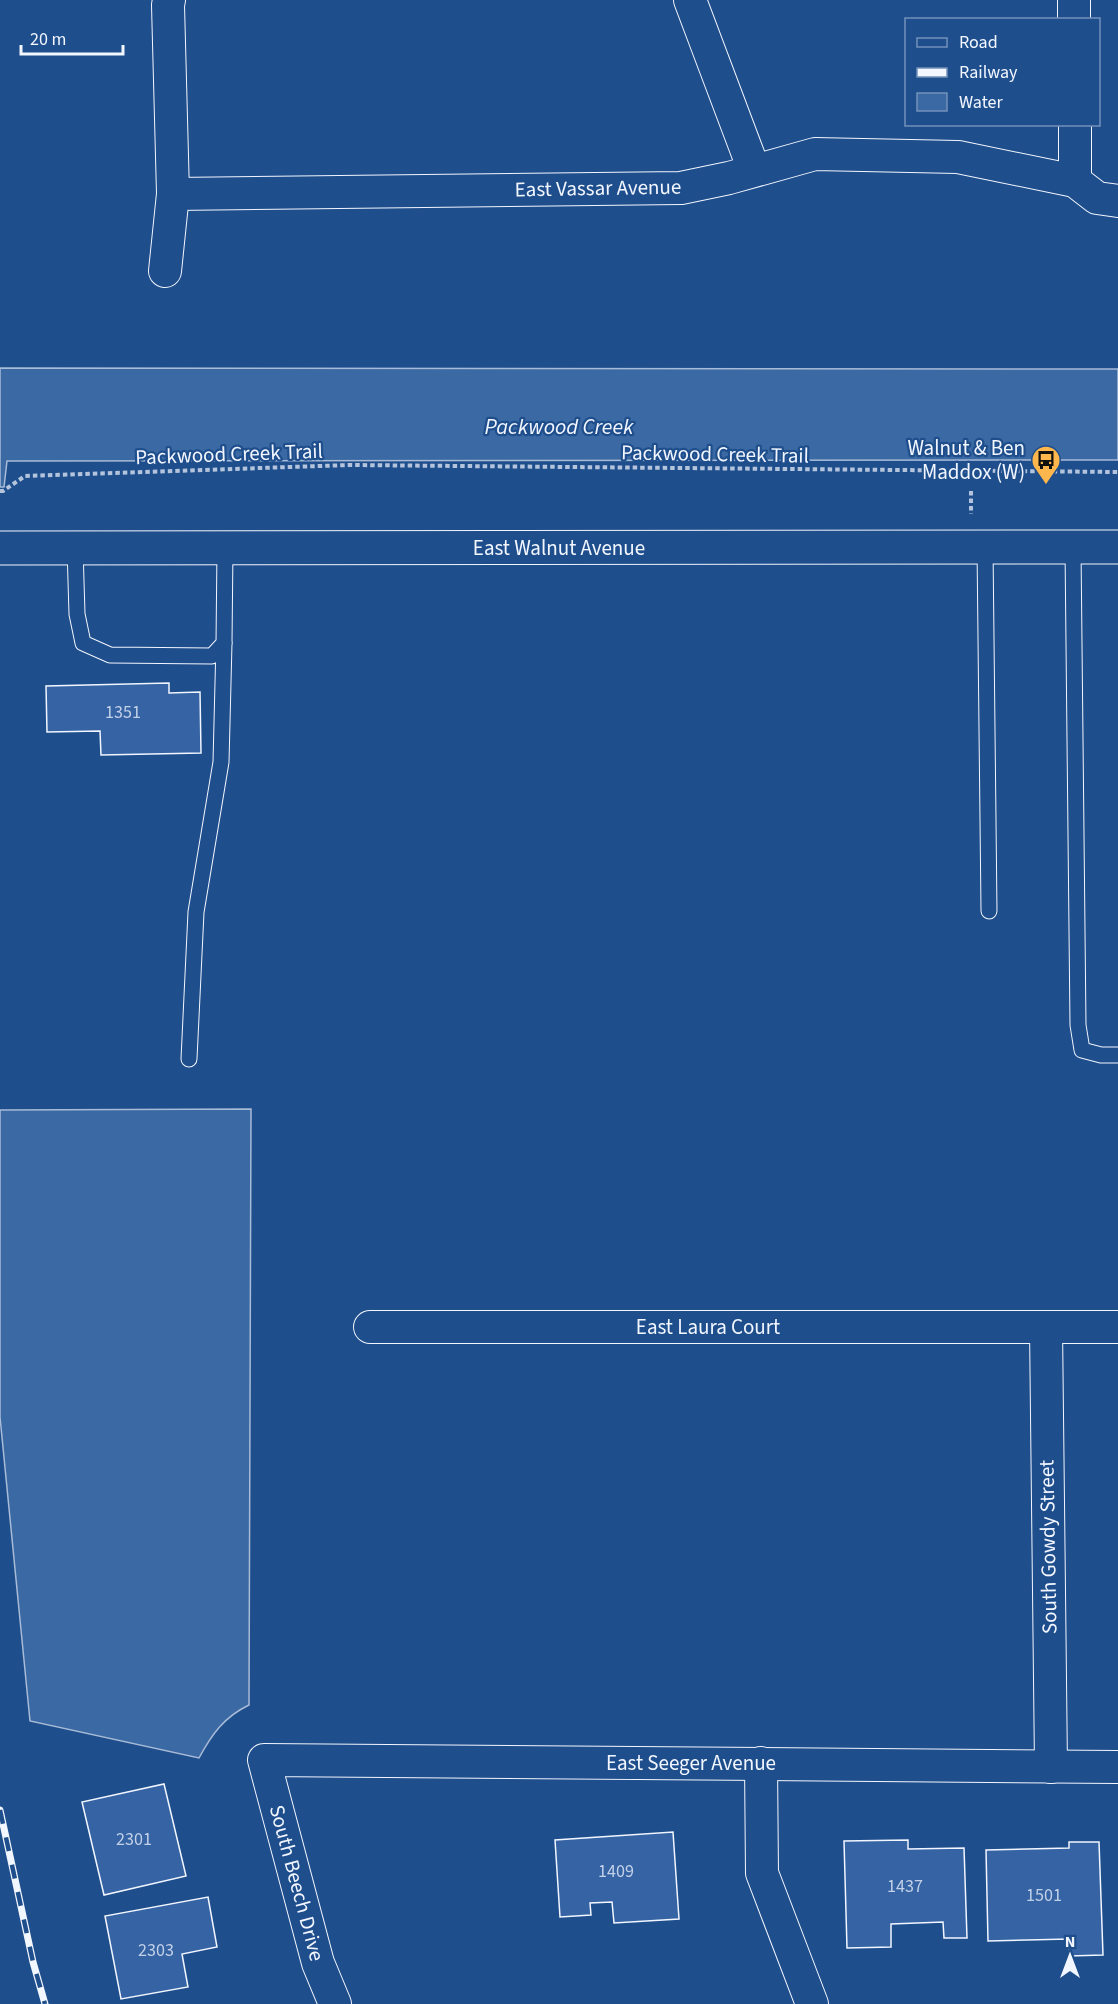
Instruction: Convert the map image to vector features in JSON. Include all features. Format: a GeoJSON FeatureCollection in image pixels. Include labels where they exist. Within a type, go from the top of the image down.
{"type":"FeatureCollection","features":[{"type":"Feature","properties":{"kind":"main road","name":"East Walnut Avenue"},"geometry":{"type":"LineString","coordinates":[[0,548],[1118,547]]}},
{"type":"Feature","properties":{"kind":"street"},"geometry":{"type":"LineString","coordinates":[[165,272],[173,194],[169,0]]}},
{"type":"Feature","properties":{"kind":"street"},"geometry":{"type":"LineString","coordinates":[[690,0],[754,170]]}},
{"type":"Feature","properties":{"kind":"street"},"geometry":{"type":"LineString","coordinates":[[1074,0],[1074,18]]}},
{"type":"Feature","properties":{"kind":"street"},"geometry":{"type":"LineString","coordinates":[[1075,126],[1075,181]]}},
{"type":"Feature","properties":{"kind":"street","name":"East Vassar Avenue"},"geometry":{"type":"LineString","coordinates":[[173,194],[681,188],[729,178],[814,154],[958,158],[1075,181],[1097,198],[1118,201]]}},
{"type":"Feature","properties":{"kind":"street","name":"East Laura Court"},"geometry":{"type":"LineString","coordinates":[[370,1327],[1118,1327]]}},
{"type":"Feature","properties":{"kind":"street","name":"South Gowdy Street"},"geometry":{"type":"LineString","coordinates":[[1046,1327],[1051,1767]]}},
{"type":"Feature","properties":{"kind":"street","name":"East Seeger Avenue"},"geometry":{"type":"LineString","coordinates":[[264,1760],[1118,1767]]}},
{"type":"Feature","properties":{"kind":"street","name":"South Beech Drive"},"geometry":{"type":"LineString","coordinates":[[264,1760],[318,1963],[335,2004]]}},
{"type":"Feature","properties":{"kind":"street"},"geometry":{"type":"LineString","coordinates":[[760,1763],[762,1873],[812,2004]]}},
{"type":"Feature","properties":{"kind":"lane"},"geometry":{"type":"LineString","coordinates":[[985,547],[989,911]]}},
{"type":"Feature","properties":{"kind":"lane"},"geometry":{"type":"LineString","coordinates":[[75,548],[77,614],[83,643],[110,655],[153,657],[212,656],[224,643]]}},
{"type":"Feature","properties":{"kind":"lane"},"geometry":{"type":"LineString","coordinates":[[189,1059],[196,912],[221,762],[225,548]]}},
{"type":"Feature","properties":{"kind":"lane"},"geometry":{"type":"LineString","coordinates":[[1073,548],[1078,1025],[1082,1050],[1101,1055],[1118,1055]]}},
{"type":"Feature","properties":{"kind":"path","name":"Packwood Creek Trail"},"geometry":{"type":"LineString","coordinates":[[0,491],[25,476],[350,465],[1118,472]]}},
{"type":"Feature","properties":{"kind":"water","name":"Packwood Creek"},"geometry":{"type":"Polygon","coordinates":[[[0,368],[1118,369],[1118,460],[7,461],[4,487],[0,487],[0,368]]]}},
{"type":"Feature","properties":{"kind":"water"},"geometry":{"type":"Polygon","coordinates":[[[251,1109],[249,1705],[232,1715],[220,1727],[199,1758],[30,1721],[0,1417],[0,1110],[251,1109]]]}},
{"type":"Feature","properties":{"kind":"building"},"geometry":{"type":"Polygon","coordinates":[[[169,683],[169,693],[200,692],[201,753],[101,755],[100,731],[47,732],[46,686],[169,683]]]}},
{"type":"Feature","properties":{"kind":"building"},"geometry":{"type":"Polygon","coordinates":[[[164,1784],[186,1876],[104,1895],[82,1802],[164,1784]]]}},
{"type":"Feature","properties":{"kind":"building"},"geometry":{"type":"Polygon","coordinates":[[[673,1832],[679,1919],[614,1923],[612,1902],[590,1903],[591,1915],[560,1917],[555,1840],[673,1832]]]}},
{"type":"Feature","properties":{"kind":"building"},"geometry":{"type":"Polygon","coordinates":[[[908,1840],[908,1849],[964,1848],[967,1938],[944,1938],[943,1922],[891,1924],[891,1947],[847,1948],[844,1841],[908,1840]]]}},
{"type":"Feature","properties":{"kind":"building"},"geometry":{"type":"Polygon","coordinates":[[[1069,1842],[1099,1842],[1103,1955],[1069,1956],[1069,1939],[988,1941],[986,1850],[1069,1848],[1069,1842]]]}},
{"type":"Feature","properties":{"kind":"building"},"geometry":{"type":"Polygon","coordinates":[[[208,1897],[217,1947],[182,1954],[188,1987],[121,1999],[105,1916],[208,1897]]]}},
{"type":"Feature","properties":{"kind":"railway"},"geometry":{"type":"LineString","coordinates":[[0,1810],[33,1962],[45,2004]]}},
{"type":"Feature","properties":{"kind":"place","name":"Walnut & Ben Maddox (W)"},"geometry":{"type":"Point","coordinates":[1046,486]}}]}
